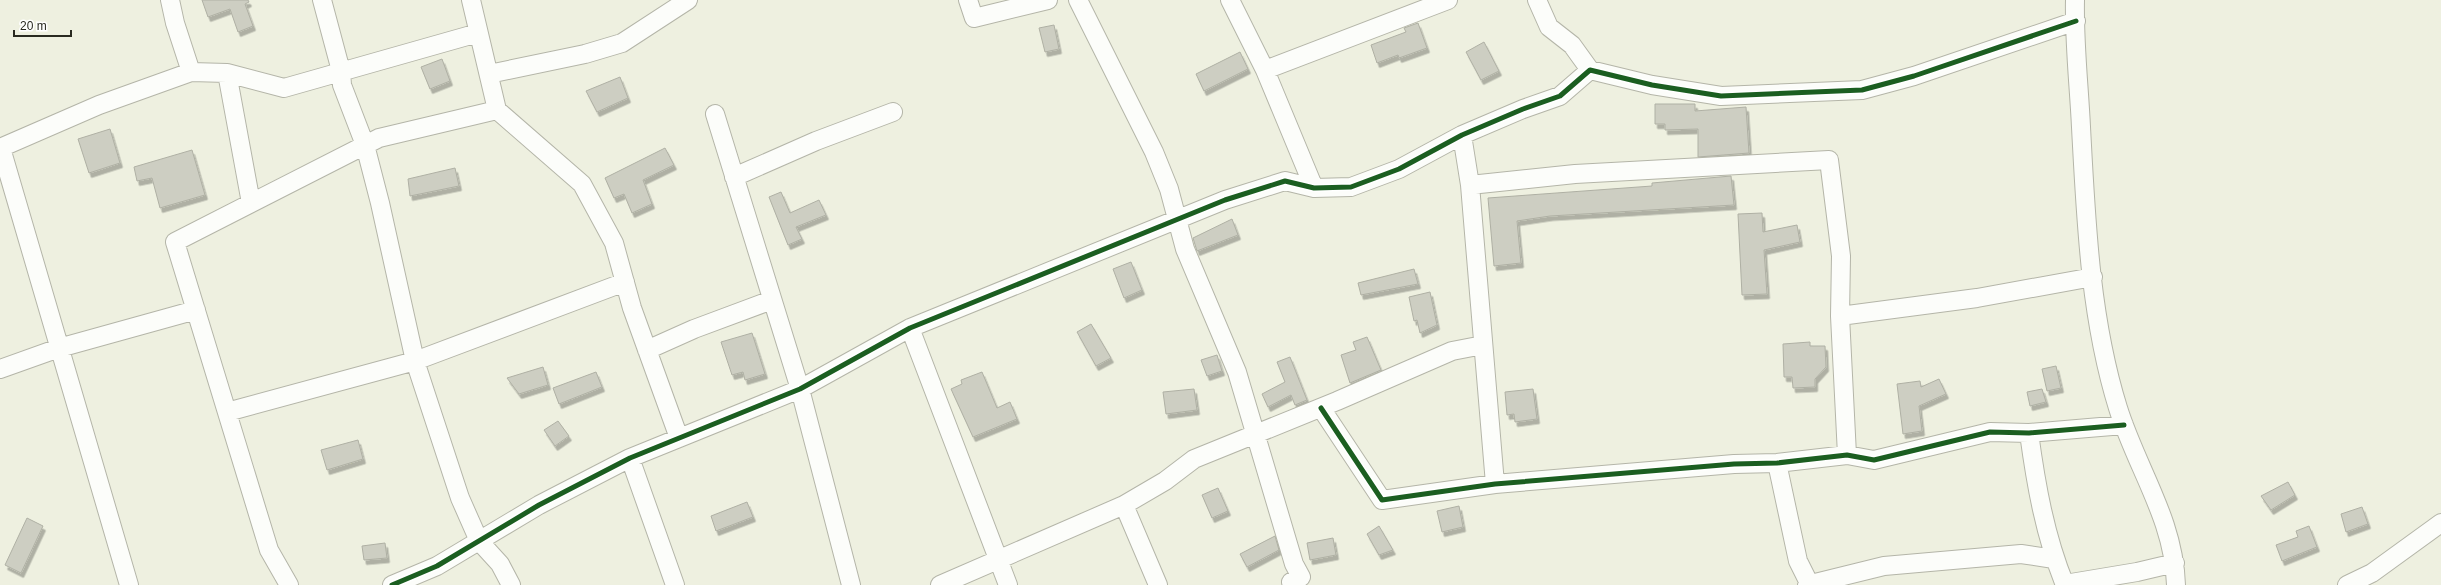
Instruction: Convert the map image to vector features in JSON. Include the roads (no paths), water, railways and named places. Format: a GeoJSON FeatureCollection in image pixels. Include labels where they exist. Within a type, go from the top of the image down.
{"type":"FeatureCollection","features":[{"type":"Feature","properties":{"kind":"street"},"geometry":{"type":"LineString","coordinates":[[170,0],[175,23],[191,72]]}},
{"type":"Feature","properties":{"kind":"street"},"geometry":{"type":"LineString","coordinates":[[322,0],[341,71],[342,85],[365,145],[415,361],[460,498],[479,541],[500,564],[512,585]]}},
{"type":"Feature","properties":{"kind":"street"},"geometry":{"type":"LineString","coordinates":[[471,0],[497,110],[582,184],[614,243],[647,350],[679,438]]}},
{"type":"Feature","properties":{"kind":"street"},"geometry":{"type":"LineString","coordinates":[[489,74],[585,54],[622,43],[688,0]]}},
{"type":"Feature","properties":{"kind":"street"},"geometry":{"type":"LineString","coordinates":[[968,0],[974,18],[1048,0]]}},
{"type":"Feature","properties":{"kind":"street"},"geometry":{"type":"LineString","coordinates":[[1078,0],[1154,152],[1169,189],[1176,220],[1212,317],[1237,372],[1294,564],[1301,577],[1291,582],[1293,585]]}},
{"type":"Feature","properties":{"kind":"street"},"geometry":{"type":"LineString","coordinates":[[1230,0],[1265,70],[1314,188]]}},
{"type":"Feature","properties":{"kind":"street"},"geometry":{"type":"LineString","coordinates":[[1265,70],[1448,0]]}},
{"type":"Feature","properties":{"kind":"street"},"geometry":{"type":"LineString","coordinates":[[1537,0],[1549,27],[1572,45],[1590,70],[1652,85],[1721,96],[1862,90],[1914,76],[2076,21]]}},
{"type":"Feature","properties":{"kind":"street"},"geometry":{"type":"LineString","coordinates":[[2075,0],[2085,208],[2096,312],[2118,408],[2142,472],[2163,513],[2175,563],[2176,585]]}},
{"type":"Feature","properties":{"kind":"street"},"geometry":{"type":"LineString","coordinates":[[129,585],[0,148],[100,105],[191,72],[227,73],[284,88],[478,33]]}},
{"type":"Feature","properties":{"kind":"street"},"geometry":{"type":"LineString","coordinates":[[392,585],[437,566],[539,504],[630,458],[800,389],[910,328],[1225,200],[1285,181],[1314,188],[1351,187],[1399,169],[1462,135],[1523,109],[1560,96],[1590,70]]}},
{"type":"Feature","properties":{"kind":"street"},"geometry":{"type":"LineString","coordinates":[[227,73],[252,204]]}},
{"type":"Feature","properties":{"kind":"street"},"geometry":{"type":"LineString","coordinates":[[289,585],[269,550],[175,242],[379,138],[497,110]]}},
{"type":"Feature","properties":{"kind":"street"},"geometry":{"type":"LineString","coordinates":[[734,177],[816,141],[893,112]]}},
{"type":"Feature","properties":{"kind":"street"},"geometry":{"type":"LineString","coordinates":[[716,114],[800,389],[851,585]]}},
{"type":"Feature","properties":{"kind":"street"},"geometry":{"type":"LineString","coordinates":[[1462,135],[1470,185],[1495,484]]}},
{"type":"Feature","properties":{"kind":"street"},"geometry":{"type":"LineString","coordinates":[[1470,185],[1575,174],[1829,160],[1841,256],[1840,316],[1847,455]]}},
{"type":"Feature","properties":{"kind":"street"},"geometry":{"type":"LineString","coordinates":[[1840,316],[1977,298],[2092,277]]}},
{"type":"Feature","properties":{"kind":"street"},"geometry":{"type":"LineString","coordinates":[[227,412],[415,361],[625,282]]}},
{"type":"Feature","properties":{"kind":"street"},"geometry":{"type":"LineString","coordinates":[[647,350],[694,329],[772,300]]}},
{"type":"Feature","properties":{"kind":"street"},"geometry":{"type":"LineString","coordinates":[[0,369],[59,348],[196,310]]}},
{"type":"Feature","properties":{"kind":"street"},"geometry":{"type":"LineString","coordinates":[[910,328],[1008,585]]}},
{"type":"Feature","properties":{"kind":"street"},"geometry":{"type":"LineString","coordinates":[[940,585],[1124,505],[1165,481],[1194,459],[1320,408],[1452,351],[1483,345]]}},
{"type":"Feature","properties":{"kind":"street"},"geometry":{"type":"LineString","coordinates":[[1320,408],[1382,500],[1495,484],[1734,464],[1777,463],[1847,455],[1874,460],[1990,432],[2029,433],[2124,425]]}},
{"type":"Feature","properties":{"kind":"street"},"geometry":{"type":"LineString","coordinates":[[2029,433],[2036,488],[2054,559],[2065,584],[2137,572],[2175,563]]}},
{"type":"Feature","properties":{"kind":"street"},"geometry":{"type":"LineString","coordinates":[[630,458],[675,585]]}},
{"type":"Feature","properties":{"kind":"street"},"geometry":{"type":"LineString","coordinates":[[1777,463],[1798,561],[1808,585],[1884,566],[2021,554],[2054,559]]}},
{"type":"Feature","properties":{"kind":"street"},"geometry":{"type":"LineString","coordinates":[[1124,505],[1158,585]]}},
{"type":"Feature","properties":{"kind":"street"},"geometry":{"type":"LineString","coordinates":[[2347,585],[2372,573],[2441,523]]}}]}
